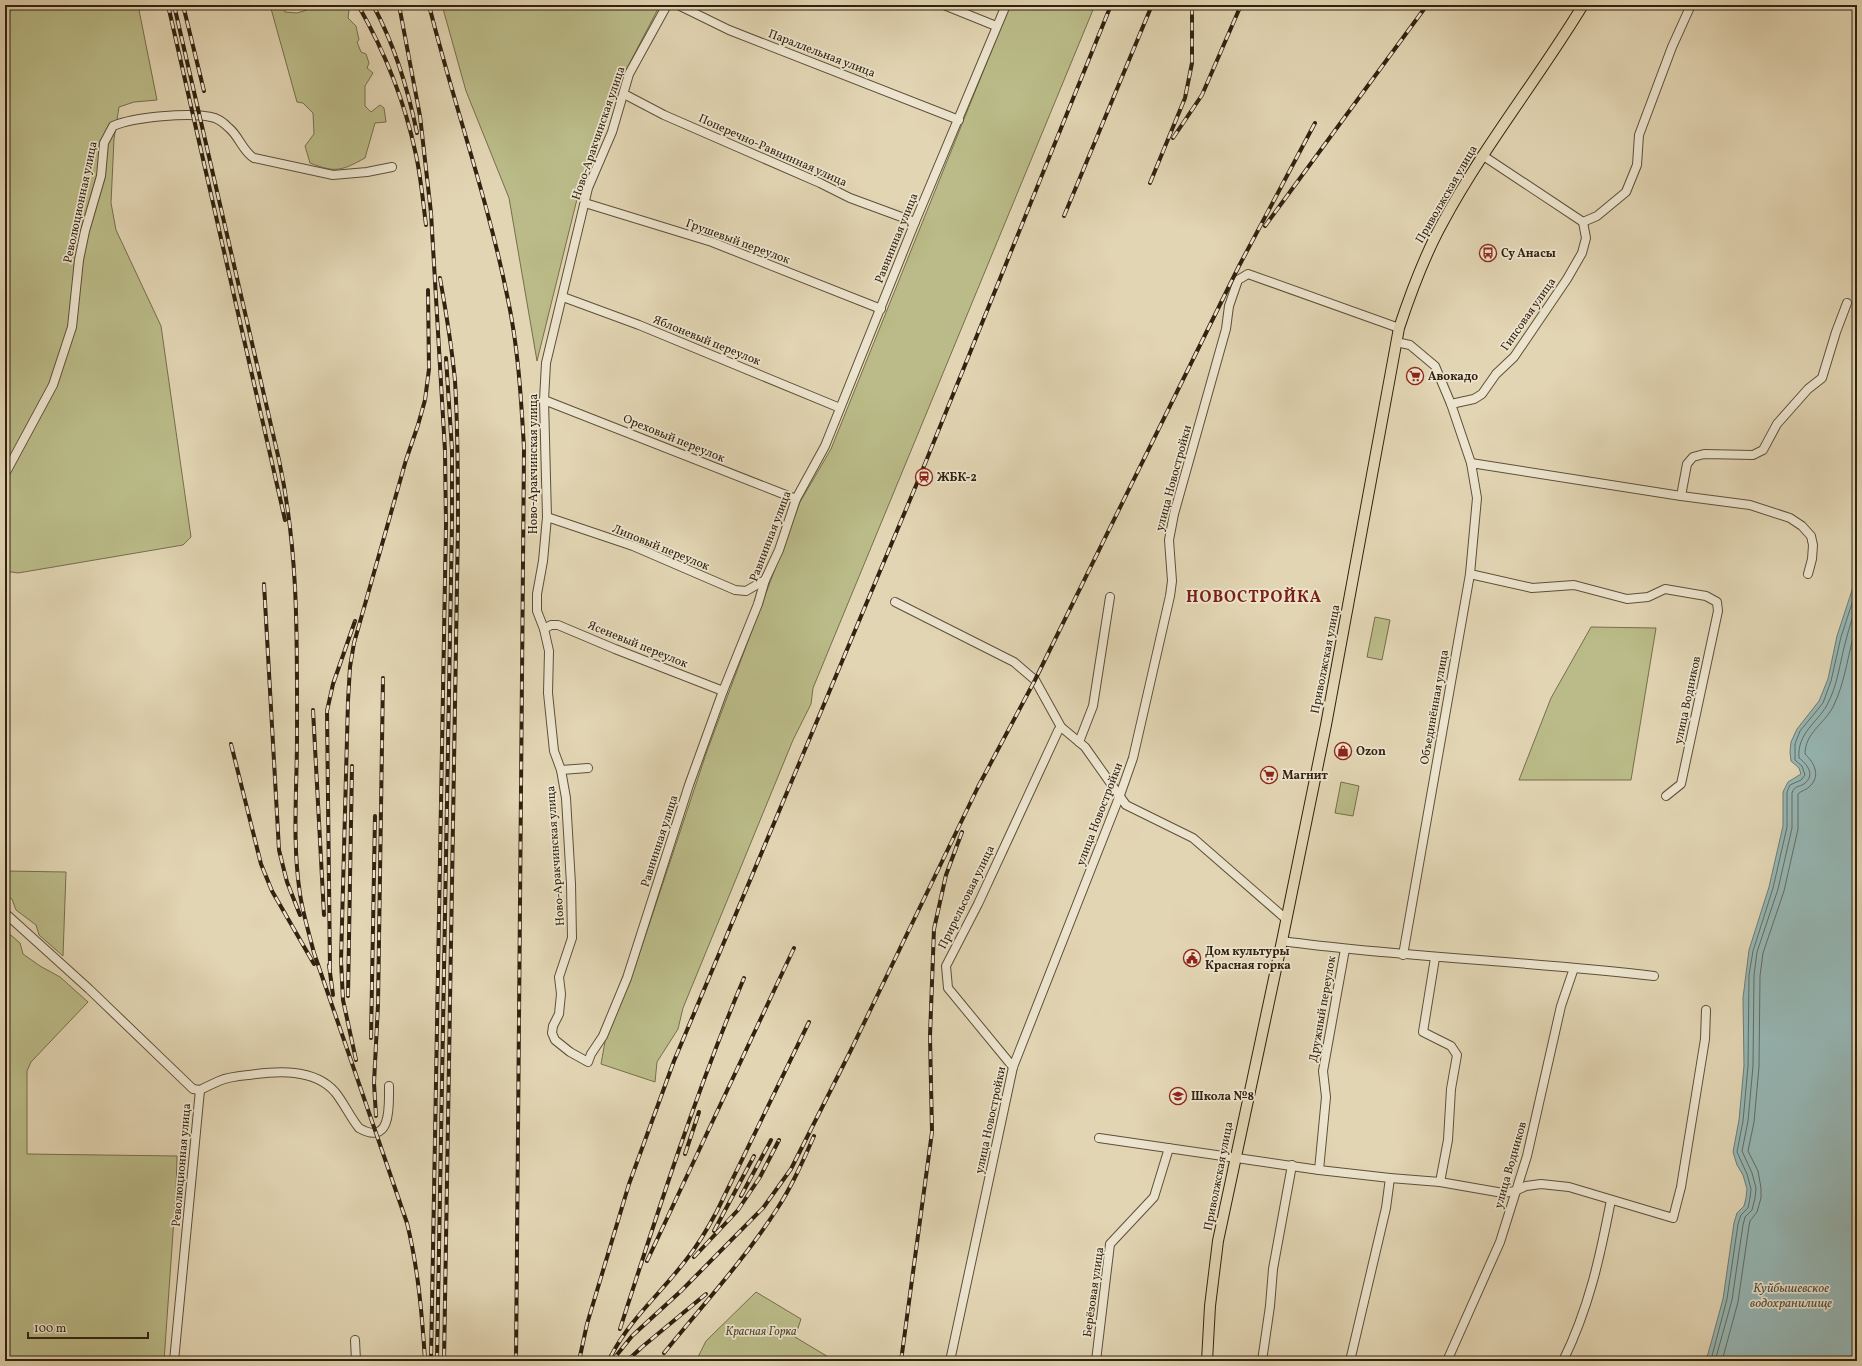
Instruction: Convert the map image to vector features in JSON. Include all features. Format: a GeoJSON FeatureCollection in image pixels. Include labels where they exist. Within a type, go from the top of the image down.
{"type":"FeatureCollection","features":[{"type":"Feature","properties":{"kind":"main road","name":"Приволжская улица"},"geometry":{"type":"LineString","coordinates":[[1207,1361],[1210,1306],[1218,1241],[1282,942],[1326,725],[1378,449],[1399,328],[1412,288],[1442,222],[1482,155],[1583,5]]}},
{"type":"Feature","properties":{"kind":"street","name":"Ново-Аракчинская улица"},"geometry":{"type":"LineString","coordinates":[[588,1062],[570,1052],[554,1040],[552,1034],[553,1026],[559,1014],[561,994],[559,977],[572,938],[571,884],[566,798],[561,770],[554,751],[548,693],[549,651],[544,629],[537,610],[537,594],[543,561],[547,517],[544,400],[546,363],[588,188],[612,132],[629,74],[667,5]]}},
{"type":"Feature","properties":{"kind":"street","name":"Параллельная улица"},"geometry":{"type":"LineString","coordinates":[[678,5],[729,30],[959,120]]}},
{"type":"Feature","properties":{"kind":"street"},"geometry":{"type":"LineString","coordinates":[[944,5],[996,26]]}},
{"type":"Feature","properties":{"kind":"street","name":"Равнинная улица"},"geometry":{"type":"LineString","coordinates":[[588,1062],[591,1054],[603,1036],[627,978],[689,785],[723,690],[758,604],[765,580],[779,550],[796,499],[825,446],[915,222],[1006,5]]}},
{"type":"Feature","properties":{"kind":"street"},"geometry":{"type":"LineString","coordinates":[[1482,155],[1582,222],[1597,216],[1626,192],[1636,165],[1640,135],[1672,47],[1691,5]]}},
{"type":"Feature","properties":{"kind":"street","name":"Поперечно-Равнинная улица"},"geometry":{"type":"LineString","coordinates":[[624,94],[664,115],[820,183],[850,198],[915,222]]}},
{"type":"Feature","properties":{"kind":"street","name":"Революционная улица"},"geometry":{"type":"LineString","coordinates":[[5,474],[54,386],[72,327],[79,260],[84,231],[100,176],[104,143],[113,126],[126,120],[162,117],[212,117],[221,121],[231,129],[248,154],[254,158],[333,175],[367,172],[392,167]]}},
{"type":"Feature","properties":{"kind":"street","name":"Грушевый переулок"},"geometry":{"type":"LineString","coordinates":[[585,203],[712,242],[881,309]]}},
{"type":"Feature","properties":{"kind":"street","name":"Гипсовая улица"},"geometry":{"type":"LineString","coordinates":[[1452,404],[1474,399],[1482,394],[1496,374],[1514,357],[1567,279],[1582,253],[1586,238],[1582,222]]}},
{"type":"Feature","properties":{"kind":"street","name":"улица Новостройки"},"geometry":{"type":"LineString","coordinates":[[950,1361],[1013,1067],[1120,795],[1133,758],[1170,596],[1172,581],[1169,540],[1174,514],[1226,329],[1229,306],[1238,280],[1248,274],[1399,328]]}},
{"type":"Feature","properties":{"kind":"street","name":"Яблоневый переулок"},"geometry":{"type":"LineString","coordinates":[[563,297],[639,325],[840,408]]}},
{"type":"Feature","properties":{"kind":"street"},"geometry":{"type":"LineString","coordinates":[[1681,496],[1687,464],[1693,457],[1704,454],[1753,456],[1763,450],[1777,424],[1808,389],[1822,378],[1836,332],[1847,303]]}},
{"type":"Feature","properties":{"kind":"street","name":"Объединённая улица"},"geometry":{"type":"LineString","coordinates":[[1396,342],[1410,345],[1435,366],[1452,404],[1470,463],[1477,498],[1470,574],[1403,955]]}},
{"type":"Feature","properties":{"kind":"street","name":"Ореховый переулок"},"geometry":{"type":"LineString","coordinates":[[544,400],[796,499]]}},
{"type":"Feature","properties":{"kind":"street"},"geometry":{"type":"LineString","coordinates":[[1470,463],[1681,496],[1750,504],[1790,518],[1802,526],[1811,536],[1813,545],[1812,560],[1808,574]]}},
{"type":"Feature","properties":{"kind":"street","name":"Липовый переулок"},"geometry":{"type":"LineString","coordinates":[[547,517],[633,546],[735,590],[746,591],[765,580]]}},
{"type":"Feature","properties":{"kind":"street","name":"улица Водников"},"geometry":{"type":"LineString","coordinates":[[1470,574],[1532,588],[1574,585],[1627,599],[1648,598],[1665,590],[1706,596],[1717,602],[1718,611],[1681,784],[1666,796]]}},
{"type":"Feature","properties":{"kind":"street"},"geometry":{"type":"LineString","coordinates":[[1080,742],[1093,706],[1110,597]]}},
{"type":"Feature","properties":{"kind":"street"},"geometry":{"type":"LineString","coordinates":[[895,602],[1014,662],[1035,680],[1061,727],[1085,747],[1126,805],[1193,838],[1286,919]]}},
{"type":"Feature","properties":{"kind":"street","name":"Ясеневый переулок"},"geometry":{"type":"LineString","coordinates":[[544,629],[550,625],[558,624],[615,649],[723,690]]}},
{"type":"Feature","properties":{"kind":"street","name":"Прирельсовая улица"},"geometry":{"type":"LineString","coordinates":[[1013,1067],[948,988],[946,966],[978,904],[1061,727]]}},
{"type":"Feature","properties":{"kind":"street"},"geometry":{"type":"LineString","coordinates":[[561,770],[588,768]]}},
{"type":"Feature","properties":{"kind":"street","name":"Революционная улица"},"geometry":{"type":"LineString","coordinates":[[5,913],[111,1010],[189,1086],[193,1089],[200,1090],[174,1361]]}},
{"type":"Feature","properties":{"kind":"street"},"geometry":{"type":"LineString","coordinates":[[1282,942],[1435,958],[1582,968],[1654,976]]}},
{"type":"Feature","properties":{"kind":"street","name":"Дружный переулок"},"geometry":{"type":"LineString","coordinates":[[1319,1170],[1326,1097],[1323,1071],[1345,949]]}},
{"type":"Feature","properties":{"kind":"street"},"geometry":{"type":"LineString","coordinates":[[1435,958],[1424,1032],[1452,1046],[1457,1055],[1451,1089],[1448,1140],[1440,1182]]}},
{"type":"Feature","properties":{"kind":"street","name":"улица Водников"},"geometry":{"type":"LineString","coordinates":[[1447,1361],[1500,1242],[1527,1156],[1561,1006],[1574,968]]}},
{"type":"Feature","properties":{"kind":"street"},"geometry":{"type":"LineString","coordinates":[[1099,1138],[1319,1170],[1440,1182],[1503,1193],[1515,1191],[1526,1186],[1541,1184],[1569,1187],[1674,1218],[1681,1187],[1705,1039],[1706,1010]]}},
{"type":"Feature","properties":{"kind":"street"},"geometry":{"type":"LineString","coordinates":[[200,1090],[219,1080],[272,1072],[296,1073],[309,1076],[322,1081],[335,1092],[359,1128],[366,1131],[376,1132],[385,1126],[389,1119],[389,1086]]}},
{"type":"Feature","properties":{"kind":"street","name":"Берёзовая улица"},"geometry":{"type":"LineString","coordinates":[[1096,1361],[1110,1244],[1154,1196],[1170,1148]]}},
{"type":"Feature","properties":{"kind":"street"},"geometry":{"type":"LineString","coordinates":[[1262,1361],[1270,1306],[1273,1269],[1292,1165]]}},
{"type":"Feature","properties":{"kind":"street"},"geometry":{"type":"LineString","coordinates":[[1350,1361],[1386,1208],[1390,1178]]}},
{"type":"Feature","properties":{"kind":"street"},"geometry":{"type":"LineString","coordinates":[[1563,1361],[1578,1331],[1599,1262],[1611,1200]]}},
{"type":"Feature","properties":{"kind":"street"},"geometry":{"type":"LineString","coordinates":[[355,1340],[356,1361]]}},
{"type":"Feature","properties":{"kind":"green space"},"geometry":{"type":"Polygon","coordinates":[[[5,5],[138,5],[157,100],[134,102],[119,107],[114,139],[111,203],[116,230],[161,326],[191,537],[183,545],[18,573],[5,571],[5,5]]]}},
{"type":"Feature","properties":{"kind":"green space"},"geometry":{"type":"Polygon","coordinates":[[[270,5],[283,5],[285,12],[297,13],[307,10],[309,5],[345,5],[349,10],[348,18],[356,26],[359,40],[357,42],[361,52],[366,54],[369,63],[367,68],[373,73],[365,86],[365,106],[371,112],[380,105],[384,108],[386,122],[375,123],[365,158],[350,166],[338,169],[326,168],[310,163],[305,146],[314,134],[313,113],[303,103],[297,102],[270,5]]]}},
{"type":"Feature","properties":{"kind":"green space"},"geometry":{"type":"Polygon","coordinates":[[[442,5],[660,5],[625,72],[580,187],[537,361],[509,198],[466,91],[442,5]]]}},
{"type":"Feature","properties":{"kind":"green space"},"geometry":{"type":"Polygon","coordinates":[[[1010,5],[1095,5],[813,688],[811,704],[793,740],[683,1008],[678,1029],[657,1062],[655,1082],[601,1064],[606,1036],[631,979],[707,751],[800,502],[831,449],[1010,5]]]}},
{"type":"Feature","properties":{"kind":"green space"},"geometry":{"type":"Polygon","coordinates":[[[1375,617],[1390,620],[1382,660],[1367,657],[1375,617]]]}},
{"type":"Feature","properties":{"kind":"green space"},"geometry":{"type":"Polygon","coordinates":[[[1591,627],[1656,628],[1631,780],[1519,780],[1551,698],[1591,627]]]}},
{"type":"Feature","properties":{"kind":"green space"},"geometry":{"type":"Polygon","coordinates":[[[1341,782],[1359,786],[1353,816],[1335,813],[1341,782]]]}},
{"type":"Feature","properties":{"kind":"green space"},"geometry":{"type":"Polygon","coordinates":[[[5,871],[66,872],[63,956],[39,935],[36,925],[16,910],[12,899],[5,896],[5,871]]]}},
{"type":"Feature","properties":{"kind":"green space"},"geometry":{"type":"Polygon","coordinates":[[[5,930],[20,943],[23,954],[40,966],[60,977],[88,1002],[31,1062],[27,1071],[27,1154],[177,1156],[164,1361],[5,1361],[5,930]]]}},
{"type":"Feature","properties":{"kind":"green space","name":"Красная Горка"},"geometry":{"type":"Polygon","coordinates":[[[756,1292],[801,1319],[795,1337],[835,1361],[696,1361],[706,1341],[756,1292]]]}},
{"type":"Feature","properties":{"kind":"water","name":"Куйбышевское водохранилище"},"geometry":{"type":"Polygon","coordinates":[[[1857,575],[1857,1361],[1704,1361],[1708,1354],[1723,1299],[1734,1223],[1737,1213],[1744,1206],[1747,1189],[1743,1175],[1737,1165],[1733,1152],[1739,1120],[1744,1066],[1743,998],[1749,950],[1769,887],[1783,826],[1783,792],[1788,782],[1801,774],[1799,768],[1791,761],[1791,742],[1797,729],[1819,701],[1828,679],[1837,636],[1857,575]]]}},
{"type":"Feature","properties":{"kind":"railway"},"geometry":{"type":"LineString","coordinates":[[168,5],[285,520]]}},
{"type":"Feature","properties":{"kind":"railway"},"geometry":{"type":"LineString","coordinates":[[174,5],[286,495],[296,598],[296,855],[301,901],[314,953],[407,1223],[419,1291],[425,1360]]}},
{"type":"Feature","properties":{"kind":"railway"},"geometry":{"type":"LineString","coordinates":[[183,5],[204,91]]}},
{"type":"Feature","properties":{"kind":"railway"},"geometry":{"type":"LineString","coordinates":[[358,5],[385,59],[406,116],[418,164],[426,225]]}},
{"type":"Feature","properties":{"kind":"railway"},"geometry":{"type":"LineString","coordinates":[[373,5],[381,20],[400,67],[417,133]]}},
{"type":"Feature","properties":{"kind":"railway"},"geometry":{"type":"LineString","coordinates":[[399,5],[420,116],[431,213],[445,451],[446,524],[431,1361]]}},
{"type":"Feature","properties":{"kind":"railway"},"geometry":{"type":"LineString","coordinates":[[429,5],[499,258],[514,333],[522,409],[524,448],[516,1361]]}},
{"type":"Feature","properties":{"kind":"railway"},"geometry":{"type":"LineString","coordinates":[[579,1361],[587,1324],[629,1184],[674,1061],[920,476],[1111,5]]}},
{"type":"Feature","properties":{"kind":"railway"},"geometry":{"type":"LineString","coordinates":[[1064,216],[1152,5]]}},
{"type":"Feature","properties":{"kind":"railway"},"geometry":{"type":"LineString","coordinates":[[1150,183],[1185,98],[1192,63],[1192,5]]}},
{"type":"Feature","properties":{"kind":"railway"},"geometry":{"type":"LineString","coordinates":[[1173,138],[1202,95],[1241,5]]}},
{"type":"Feature","properties":{"kind":"railway"},"geometry":{"type":"LineString","coordinates":[[1265,226],[1427,5]]}},
{"type":"Feature","properties":{"kind":"railway"},"geometry":{"type":"LineString","coordinates":[[612,1361],[632,1336],[681,1291],[763,1208],[791,1169],[851,1050],[978,787],[1035,680],[1239,266],[1315,123]]}},
{"type":"Feature","properties":{"kind":"railway"},"geometry":{"type":"LineString","coordinates":[[440,278],[451,342],[455,381],[458,489],[444,1361]]}},
{"type":"Feature","properties":{"kind":"railway"},"geometry":{"type":"LineString","coordinates":[[356,1060],[343,1000],[341,961],[350,667],[354,643],[406,460],[425,400],[429,369],[428,290]]}},
{"type":"Feature","properties":{"kind":"railway"},"geometry":{"type":"LineString","coordinates":[[437,1361],[452,524],[452,450],[446,358]]}},
{"type":"Feature","properties":{"kind":"railway"},"geometry":{"type":"LineString","coordinates":[[264,584],[279,850],[287,882],[300,915]]}},
{"type":"Feature","properties":{"kind":"railway"},"geometry":{"type":"LineString","coordinates":[[330,969],[327,711],[333,684],[355,621]]}},
{"type":"Feature","properties":{"kind":"railway"},"geometry":{"type":"LineString","coordinates":[[376,1116],[374,1083],[378,1005],[383,678]]}},
{"type":"Feature","properties":{"kind":"railway"},"geometry":{"type":"LineString","coordinates":[[313,710],[324,915]]}},
{"type":"Feature","properties":{"kind":"railway"},"geometry":{"type":"LineString","coordinates":[[231,744],[261,864],[272,891],[314,964]]}},
{"type":"Feature","properties":{"kind":"railway"},"geometry":{"type":"LineString","coordinates":[[348,996],[352,766]]}},
{"type":"Feature","properties":{"kind":"railway"},"geometry":{"type":"LineString","coordinates":[[371,1038],[375,816]]}},
{"type":"Feature","properties":{"kind":"railway"},"geometry":{"type":"LineString","coordinates":[[901,1361],[932,1132],[930,1036],[934,929],[946,875],[962,832]]}},
{"type":"Feature","properties":{"kind":"railway"},"geometry":{"type":"LineString","coordinates":[[647,1261],[794,948]]}},
{"type":"Feature","properties":{"kind":"railway"},"geometry":{"type":"LineString","coordinates":[[329,965],[333,995]]}},
{"type":"Feature","properties":{"kind":"railway"},"geometry":{"type":"LineString","coordinates":[[620,1329],[663,1196],[694,1108],[726,1021],[744,978]]}},
{"type":"Feature","properties":{"kind":"railway"},"geometry":{"type":"LineString","coordinates":[[611,1356],[636,1318],[686,1260],[706,1230],[717,1211],[809,1022]]}},
{"type":"Feature","properties":{"kind":"railway"},"geometry":{"type":"LineString","coordinates":[[685,1154],[699,1112]]}},
{"type":"Feature","properties":{"kind":"railway"},"geometry":{"type":"LineString","coordinates":[[664,1353],[737,1265],[764,1228],[788,1191],[814,1136]]}},
{"type":"Feature","properties":{"kind":"railway"},"geometry":{"type":"LineString","coordinates":[[741,1196],[771,1140]]}},
{"type":"Feature","properties":{"kind":"railway"},"geometry":{"type":"LineString","coordinates":[[694,1257],[738,1210],[760,1177],[779,1140]]}},
{"type":"Feature","properties":{"kind":"railway"},"geometry":{"type":"LineString","coordinates":[[714,1231],[754,1156]]}},
{"type":"Feature","properties":{"kind":"railway"},"geometry":{"type":"LineString","coordinates":[[627,1361],[706,1294]]}},
{"type":"Feature","properties":{"kind":"place","name":"Су Анасы"},"geometry":{"type":"Point","coordinates":[1488,253]}},
{"type":"Feature","properties":{"kind":"place","name":"Авокадо"},"geometry":{"type":"Point","coordinates":[1415,376]}},
{"type":"Feature","properties":{"kind":"place","name":"ЖБК-2"},"geometry":{"type":"Point","coordinates":[924,477]}},
{"type":"Feature","properties":{"kind":"place","name":"Ozon"},"geometry":{"type":"Point","coordinates":[1343,751]}},
{"type":"Feature","properties":{"kind":"place","name":"Магнит"},"geometry":{"type":"Point","coordinates":[1269,775]}},
{"type":"Feature","properties":{"kind":"place","name":"Дом культуры Красная горка"},"geometry":{"type":"Point","coordinates":[1192,958]}},
{"type":"Feature","properties":{"kind":"place","name":"Школа №8"},"geometry":{"type":"Point","coordinates":[1178,1096]}},
{"type":"Feature","properties":{"kind":"district","name":"НОВОСТРОЙКА"},"geometry":{"type":"Point","coordinates":[1254,596]}}]}
